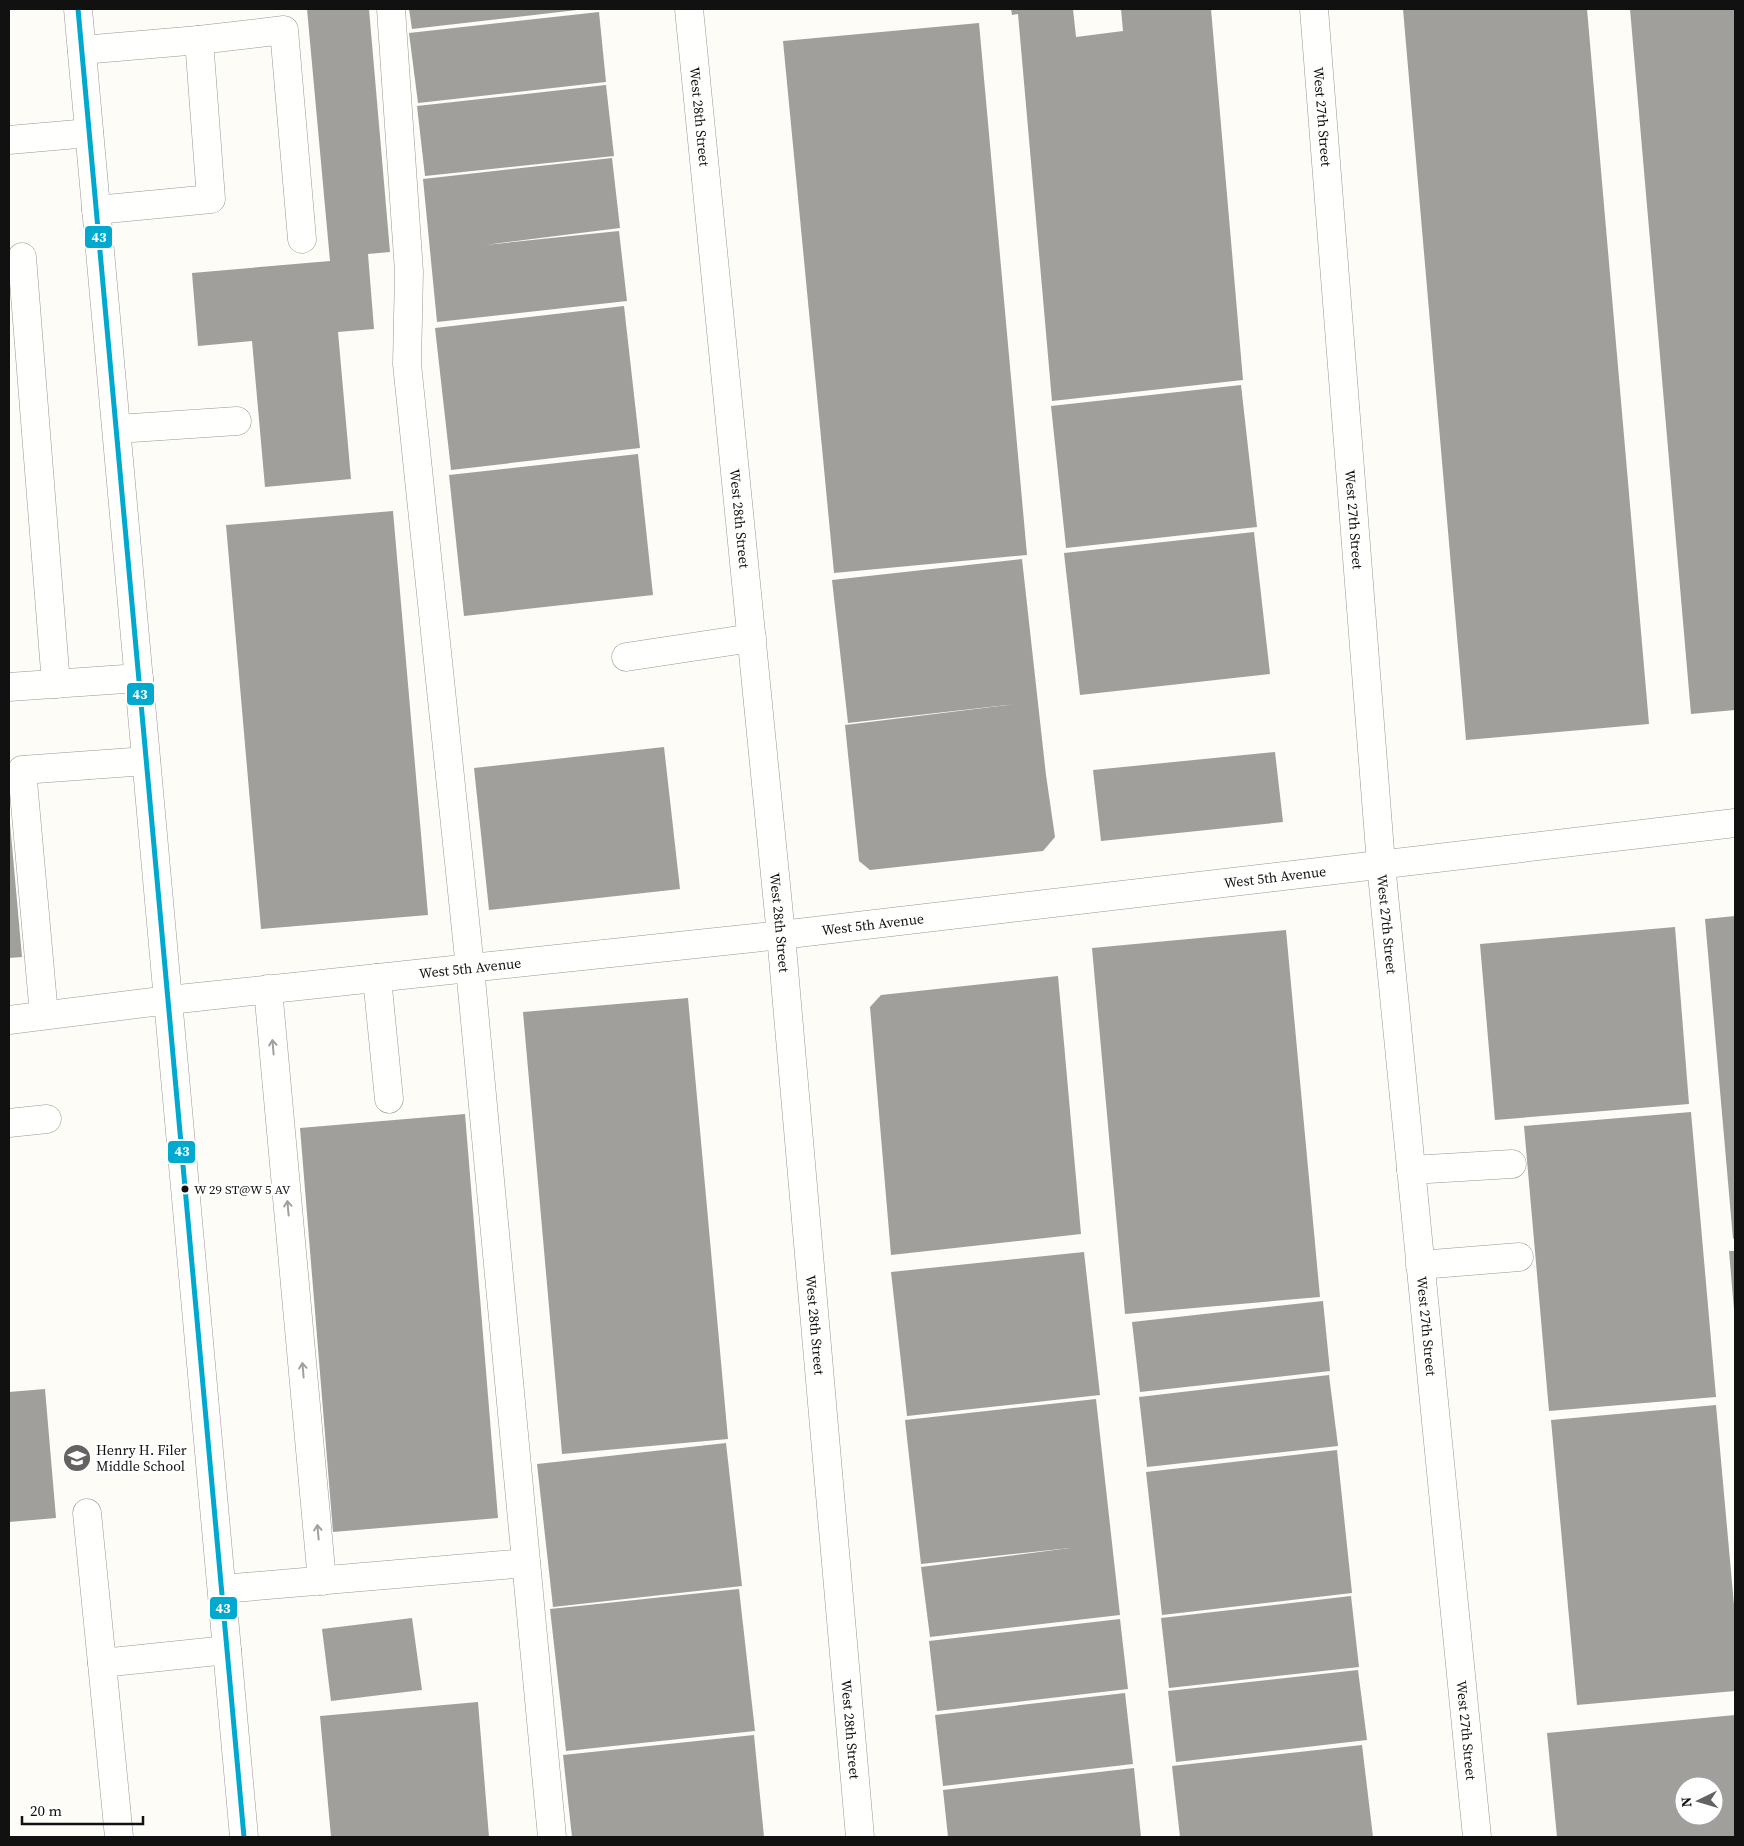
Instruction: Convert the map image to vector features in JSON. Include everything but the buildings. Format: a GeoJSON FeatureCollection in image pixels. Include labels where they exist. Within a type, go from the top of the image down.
{"type":"FeatureCollection","features":[{"type":"Feature","properties":{"kind":"street"},"geometry":{"type":"LineString","coordinates":[[78,9],[244,1837]]}},
{"type":"Feature","properties":{"kind":"street"},"geometry":{"type":"LineString","coordinates":[[391,9],[409,272],[407,364],[470,968],[552,1837]]}},
{"type":"Feature","properties":{"kind":"street","name":"West 28th Street"},"geometry":{"type":"LineString","coordinates":[[689,9],[782,934],[860,1837]]}},
{"type":"Feature","properties":{"kind":"street","name":"West 27th Street"},"geometry":{"type":"LineString","coordinates":[[1314,9],[1381,864],[1477,1837]]}},
{"type":"Feature","properties":{"kind":"street"},"geometry":{"type":"LineString","coordinates":[[82,50],[199,40],[284,30],[302,239]]}},
{"type":"Feature","properties":{"kind":"street"},"geometry":{"type":"LineString","coordinates":[[96,210],[210,199],[199,40]]}},
{"type":"Feature","properties":{"kind":"street"},"geometry":{"type":"LineString","coordinates":[[9,140],[89,133]]}},
{"type":"Feature","properties":{"kind":"street"},"geometry":{"type":"LineString","coordinates":[[22,257],[56,684]]}},
{"type":"Feature","properties":{"kind":"street"},"geometry":{"type":"LineString","coordinates":[[117,429],[237,420]]}},
{"type":"Feature","properties":{"kind":"street"},"geometry":{"type":"LineString","coordinates":[[626,657],[752,638]]}},
{"type":"Feature","properties":{"kind":"street"},"geometry":{"type":"LineString","coordinates":[[9,687],[139,678]]}},
{"type":"Feature","properties":{"kind":"street"},"geometry":{"type":"LineString","coordinates":[[44,1015],[22,770],[146,761]]}},
{"type":"Feature","properties":{"kind":"street","name":"West 5th Avenue"},"geometry":{"type":"LineString","coordinates":[[9,1020],[168,1000],[782,934],[1735,823]]}},
{"type":"Feature","properties":{"kind":"street"},"geometry":{"type":"LineString","coordinates":[[377,978],[389,1100]]}},
{"type":"Feature","properties":{"kind":"street"},"geometry":{"type":"LineString","coordinates":[[268,989],[322,1581]]}},
{"type":"Feature","properties":{"kind":"street"},"geometry":{"type":"LineString","coordinates":[[9,1123],[47,1119]]}},
{"type":"Feature","properties":{"kind":"street"},"geometry":{"type":"LineString","coordinates":[[1411,1170],[1512,1164]]}},
{"type":"Feature","properties":{"kind":"street"},"geometry":{"type":"LineString","coordinates":[[1420,1265],[1519,1257]]}},
{"type":"Feature","properties":{"kind":"street"},"geometry":{"type":"LineString","coordinates":[[86,1513],[119,1837]]}},
{"type":"Feature","properties":{"kind":"street"},"geometry":{"type":"LineString","coordinates":[[222,1590],[526,1563]]}},
{"type":"Feature","properties":{"kind":"street"},"geometry":{"type":"LineString","coordinates":[[102,1663],[227,1650]]}},
{"type":"Feature","properties":{"kind":"transit line","name":"43"},"geometry":{"type":"LineString","coordinates":[[78,9],[244,1837]]}},
{"type":"Feature","properties":{"kind":"place","name":"W 29 ST@W 5 AV"},"geometry":{"type":"Point","coordinates":[185,1189]}},
{"type":"Feature","properties":{"kind":"place","name":"Henry H. Filer Middle School"},"geometry":{"type":"Point","coordinates":[77,1458]}}]}
